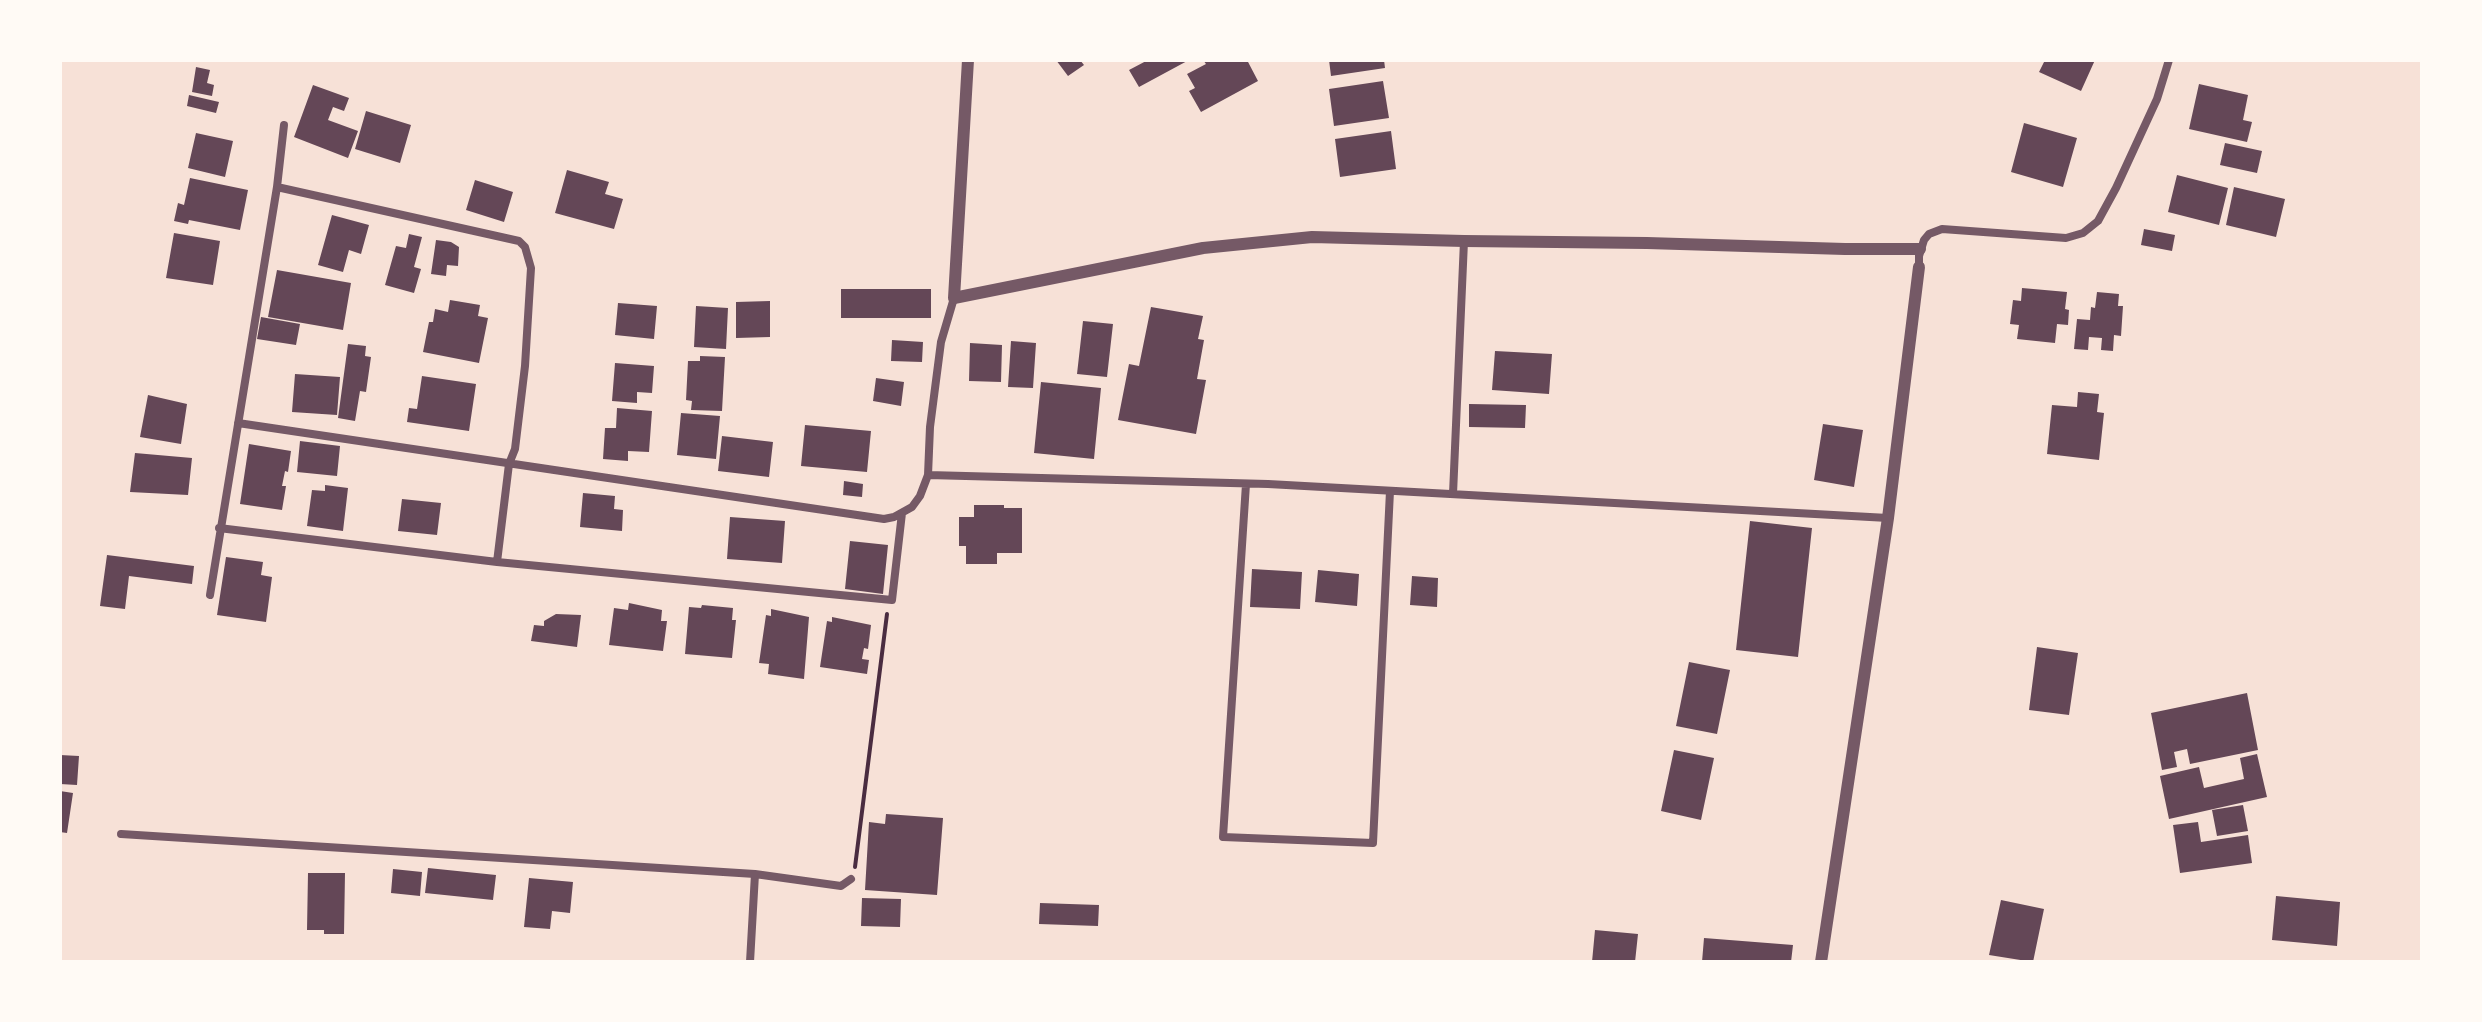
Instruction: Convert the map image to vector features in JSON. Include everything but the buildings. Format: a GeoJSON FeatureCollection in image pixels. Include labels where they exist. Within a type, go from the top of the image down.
{"type":"FeatureCollection","features":[{"type":"Feature","properties":{"kind":"street"},"geometry":{"type":"LineString","coordinates":[[238,423],[884,519],[902,513],[920,496],[928,475],[930,427],[941,342],[954,298],[968,60]]}},
{"type":"Feature","properties":{"kind":"street"},"geometry":{"type":"LineString","coordinates":[[1821,962],[1888,518],[1920,249],[1929,234],[1942,229],[2066,238],[2089,229],[2098,221],[2116,188],[2157,99],[2169,60]]}},
{"type":"Feature","properties":{"kind":"street"},"geometry":{"type":"LineString","coordinates":[[210,595],[277,187],[284,125]]}},
{"type":"Feature","properties":{"kind":"street"},"geometry":{"type":"LineString","coordinates":[[277,187],[519,241],[525,247],[531,268],[525,366],[497,562]]}},
{"type":"Feature","properties":{"kind":"street"},"geometry":{"type":"LineString","coordinates":[[954,298],[1203,248],[1312,237],[1920,249]]}},
{"type":"Feature","properties":{"kind":"street"},"geometry":{"type":"LineString","coordinates":[[1453,494],[1464,241]]}},
{"type":"Feature","properties":{"kind":"street"},"geometry":{"type":"LineString","coordinates":[[928,475],[1246,484],[1888,518]]}},
{"type":"Feature","properties":{"kind":"street"},"geometry":{"type":"LineString","coordinates":[[1246,484],[1223,837],[1373,843],[1390,491]]}},
{"type":"Feature","properties":{"kind":"street"},"geometry":{"type":"LineString","coordinates":[[219,528],[497,562],[892,600],[902,513]]}},
{"type":"Feature","properties":{"kind":"street"},"geometry":{"type":"LineString","coordinates":[[121,834],[755,874],[841,886],[851,879]]}},
{"type":"Feature","properties":{"kind":"street"},"geometry":{"type":"LineString","coordinates":[[750,962],[755,874]]}},
{"type":"Feature","properties":{"kind":"path"},"geometry":{"type":"LineString","coordinates":[[851,879],[888,607],[892,600]]}}]}
